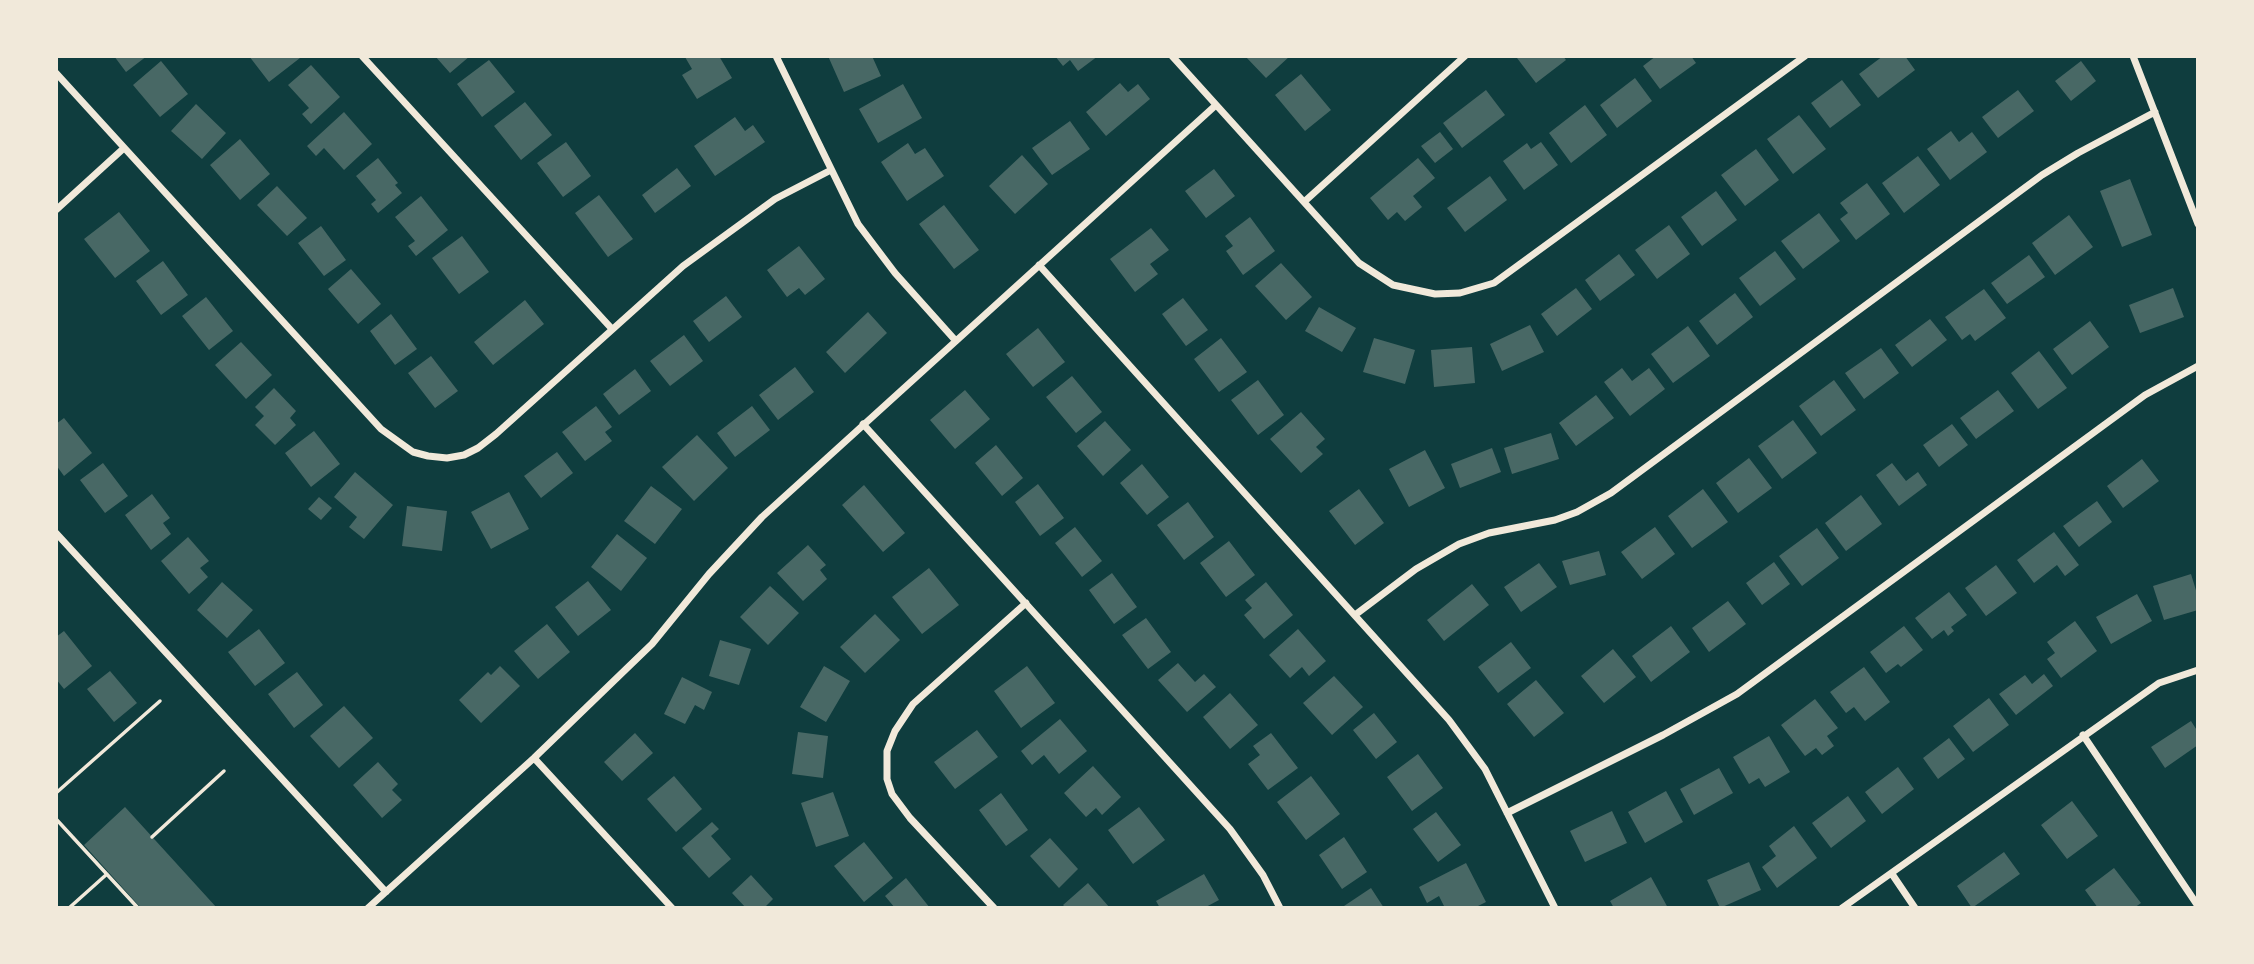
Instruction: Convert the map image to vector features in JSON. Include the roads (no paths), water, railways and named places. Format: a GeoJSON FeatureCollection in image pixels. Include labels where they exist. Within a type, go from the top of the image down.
{"type":"FeatureCollection","features":[{"type":"Feature","properties":{"kind":"street"},"geometry":{"type":"LineString","coordinates":[[362,56],[612,329]]}},
{"type":"Feature","properties":{"kind":"street"},"geometry":{"type":"LineString","coordinates":[[776,56],[858,224],[895,273],[955,340]]}},
{"type":"Feature","properties":{"kind":"street"},"geometry":{"type":"LineString","coordinates":[[1172,56],[1359,263],[1393,285],[1435,294],[1460,293],[1494,283],[1805,56]]}},
{"type":"Feature","properties":{"kind":"street"},"geometry":{"type":"LineString","coordinates":[[1304,202],[1465,56]]}},
{"type":"Feature","properties":{"kind":"street"},"geometry":{"type":"LineString","coordinates":[[2133,56],[2198,223]]}},
{"type":"Feature","properties":{"kind":"street"},"geometry":{"type":"LineString","coordinates":[[56,74],[381,429],[413,452],[428,456],[447,458],[464,455],[478,448],[496,435],[683,266],[775,200],[831,170]]}},
{"type":"Feature","properties":{"kind":"street"},"geometry":{"type":"LineString","coordinates":[[368,908],[534,758],[652,644],[709,574],[762,517],[1216,105]]}},
{"type":"Feature","properties":{"kind":"street"},"geometry":{"type":"LineString","coordinates":[[1355,615],[1416,569],[1459,544],[1489,533],[1555,520],[1577,512],[1611,493],[2042,175],[2155,112]]}},
{"type":"Feature","properties":{"kind":"street"},"geometry":{"type":"LineString","coordinates":[[56,210],[124,148]]}},
{"type":"Feature","properties":{"kind":"street"},"geometry":{"type":"LineString","coordinates":[[1040,265],[1449,720],[1485,769],[1555,908]]}},
{"type":"Feature","properties":{"kind":"street"},"geometry":{"type":"LineString","coordinates":[[1507,813],[1663,735],[1737,694],[2145,396],[2198,366]]}},
{"type":"Feature","properties":{"kind":"street"},"geometry":{"type":"LineString","coordinates":[[863,424],[1230,829],[1263,875],[1280,908]]}},
{"type":"Feature","properties":{"kind":"street"},"geometry":{"type":"LineString","coordinates":[[56,533],[386,892]]}},
{"type":"Feature","properties":{"kind":"street"},"geometry":{"type":"LineString","coordinates":[[994,908],[910,818],[892,794],[887,779],[887,751],[895,731],[913,704],[1026,603]]}},
{"type":"Feature","properties":{"kind":"street"},"geometry":{"type":"LineString","coordinates":[[1842,908],[2159,683],[2198,670]]}},
{"type":"Feature","properties":{"kind":"street"},"geometry":{"type":"LineString","coordinates":[[2083,735],[2198,906]]}},
{"type":"Feature","properties":{"kind":"street"},"geometry":{"type":"LineString","coordinates":[[534,758],[672,908]]}},
{"type":"Feature","properties":{"kind":"street"},"geometry":{"type":"LineString","coordinates":[[1892,874],[1915,908]]}}]}
